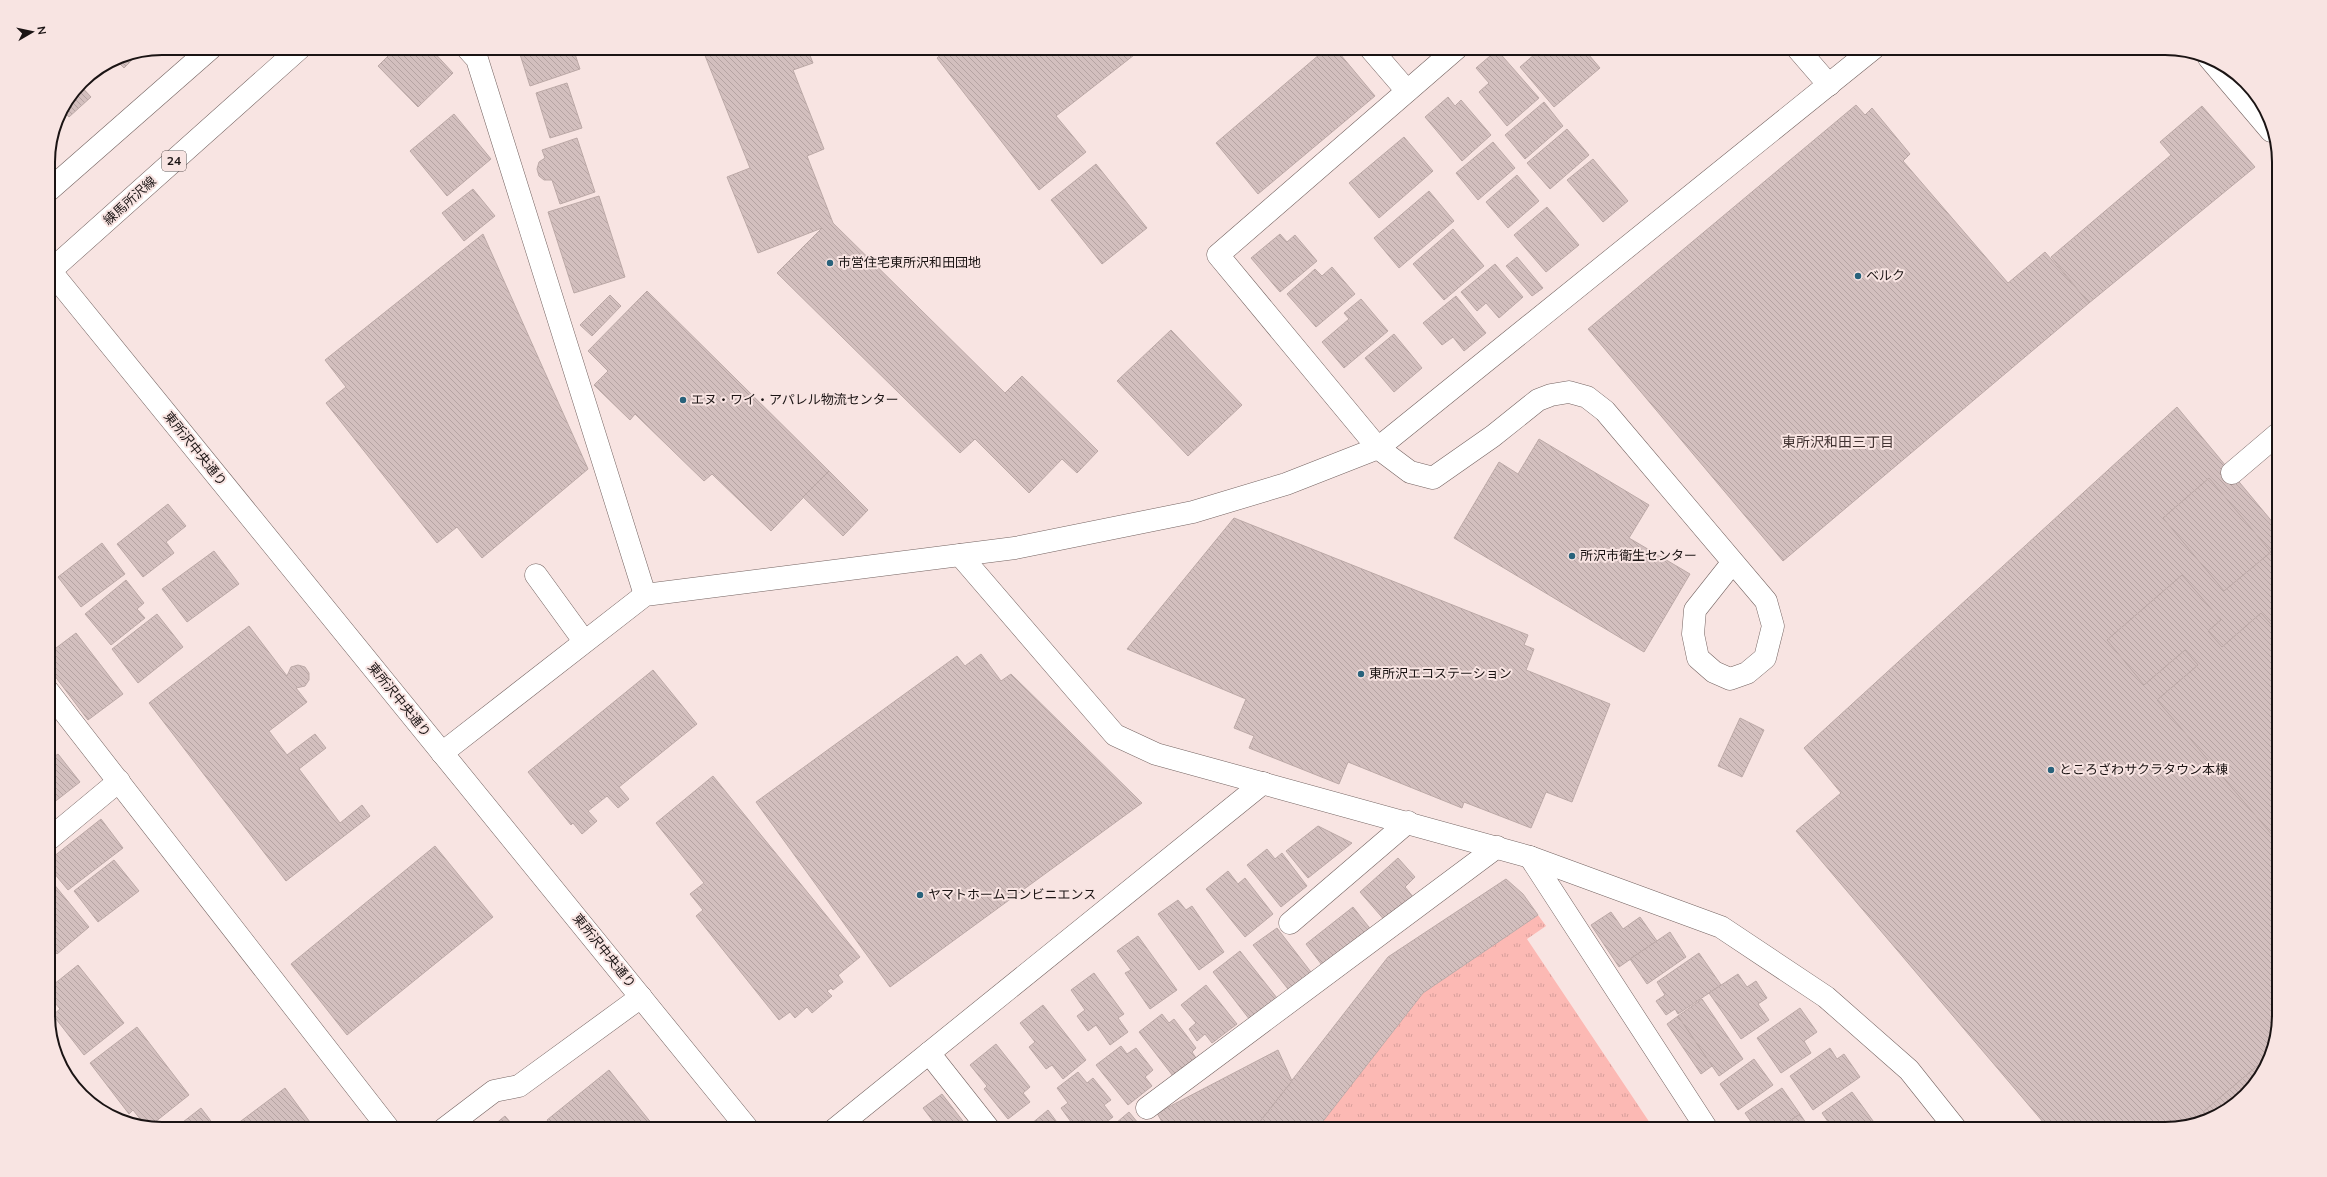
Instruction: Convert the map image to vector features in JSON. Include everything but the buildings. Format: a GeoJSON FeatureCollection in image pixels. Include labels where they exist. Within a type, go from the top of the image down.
{"type":"FeatureCollection","features":[{"type":"Feature","properties":{"kind":"street"},"geometry":{"type":"LineString","coordinates":[[55,185],[203,55]]}},
{"type":"Feature","properties":{"kind":"street","name":"練馬所沢線"},"geometry":{"type":"LineString","coordinates":[[55,266],[292,55]]}},
{"type":"Feature","properties":{"kind":"street"},"geometry":{"type":"LineString","coordinates":[[473,55],[477,59],[645,595]]}},
{"type":"Feature","properties":{"kind":"street"},"geometry":{"type":"LineString","coordinates":[[1376,55],[1407,91]]}},
{"type":"Feature","properties":{"kind":"street"},"geometry":{"type":"LineString","coordinates":[[1449,55],[1218,255],[1378,448],[1410,472],[1433,478],[1493,436],[1538,400],[1569,392],[1587,397],[1605,411],[1733,562],[1766,601],[1773,626],[1765,658],[1747,673],[1730,679],[1714,672],[1698,658],[1693,634],[1695,610],[1733,562]]}},
{"type":"Feature","properties":{"kind":"street"},"geometry":{"type":"LineString","coordinates":[[1804,55],[1830,85]]}},
{"type":"Feature","properties":{"kind":"street"},"geometry":{"type":"LineString","coordinates":[[442,752],[645,595],[1015,548],[1193,512],[1286,484],[1378,448],[1866,55]]}},
{"type":"Feature","properties":{"kind":"street"},"geometry":{"type":"LineString","coordinates":[[2219,70],[2264,123]]}},
{"type":"Feature","properties":{"kind":"street","name":"東所沢中央通り"},"geometry":{"type":"LineString","coordinates":[[55,278],[742,1122]]}},
{"type":"Feature","properties":{"kind":"street"},"geometry":{"type":"LineString","coordinates":[[2232,473],[2272,439]]}},
{"type":"Feature","properties":{"kind":"street"},"geometry":{"type":"LineString","coordinates":[[960,555],[1115,735],[1156,754],[1530,856],[1721,927],[1826,997],[1909,1070],[1950,1122]]}},
{"type":"Feature","properties":{"kind":"street"},"geometry":{"type":"LineString","coordinates":[[536,575],[584,642]]}},
{"type":"Feature","properties":{"kind":"street"},"geometry":{"type":"LineString","coordinates":[[55,700],[384,1122]]}},
{"type":"Feature","properties":{"kind":"street"},"geometry":{"type":"LineString","coordinates":[[55,834],[119,781]]}},
{"type":"Feature","properties":{"kind":"street"},"geometry":{"type":"LineString","coordinates":[[844,1122],[1263,783]]}},
{"type":"Feature","properties":{"kind":"street"},"geometry":{"type":"LineString","coordinates":[[1290,923],[1408,822]]}},
{"type":"Feature","properties":{"kind":"street"},"geometry":{"type":"LineString","coordinates":[[1147,1108],[1497,847]]}},
{"type":"Feature","properties":{"kind":"street"},"geometry":{"type":"LineString","coordinates":[[1530,856],[1702,1122]]}},
{"type":"Feature","properties":{"kind":"street"},"geometry":{"type":"LineString","coordinates":[[453,1122],[494,1091],[519,1086],[641,997]]}},
{"type":"Feature","properties":{"kind":"street"},"geometry":{"type":"LineString","coordinates":[[929,1053],[983,1122]]}},
{"type":"Feature","properties":{"kind":"green space"},"geometry":{"type":"Polygon","coordinates":[[[1538,915],[1546,926],[1527,939],[1649,1122],[1322,1122],[1423,993],[1538,915]]]}},
{"type":"Feature","properties":{"kind":"place","name":"市営住宅東所沢和田団地"},"geometry":{"type":"Point","coordinates":[830,263]}},
{"type":"Feature","properties":{"kind":"place","name":"ベルク"},"geometry":{"type":"Point","coordinates":[1858,276]}},
{"type":"Feature","properties":{"kind":"place","name":"エヌ・ワイ・アパレル物流センター"},"geometry":{"type":"Point","coordinates":[683,400]}},
{"type":"Feature","properties":{"kind":"place","name":"所沢市衛生センター"},"geometry":{"type":"Point","coordinates":[1572,556]}},
{"type":"Feature","properties":{"kind":"place","name":"東所沢エコステーション"},"geometry":{"type":"Point","coordinates":[1361,674]}},
{"type":"Feature","properties":{"kind":"place","name":"ところざわサクラタウン本棟"},"geometry":{"type":"Point","coordinates":[2051,770]}},
{"type":"Feature","properties":{"kind":"place","name":"ヤマトホームコンビニエンス"},"geometry":{"type":"Point","coordinates":[920,895]}},
{"type":"Feature","properties":{"kind":"district","name":"東所沢和田三丁目"},"geometry":{"type":"Point","coordinates":[1838,442]}}]}
